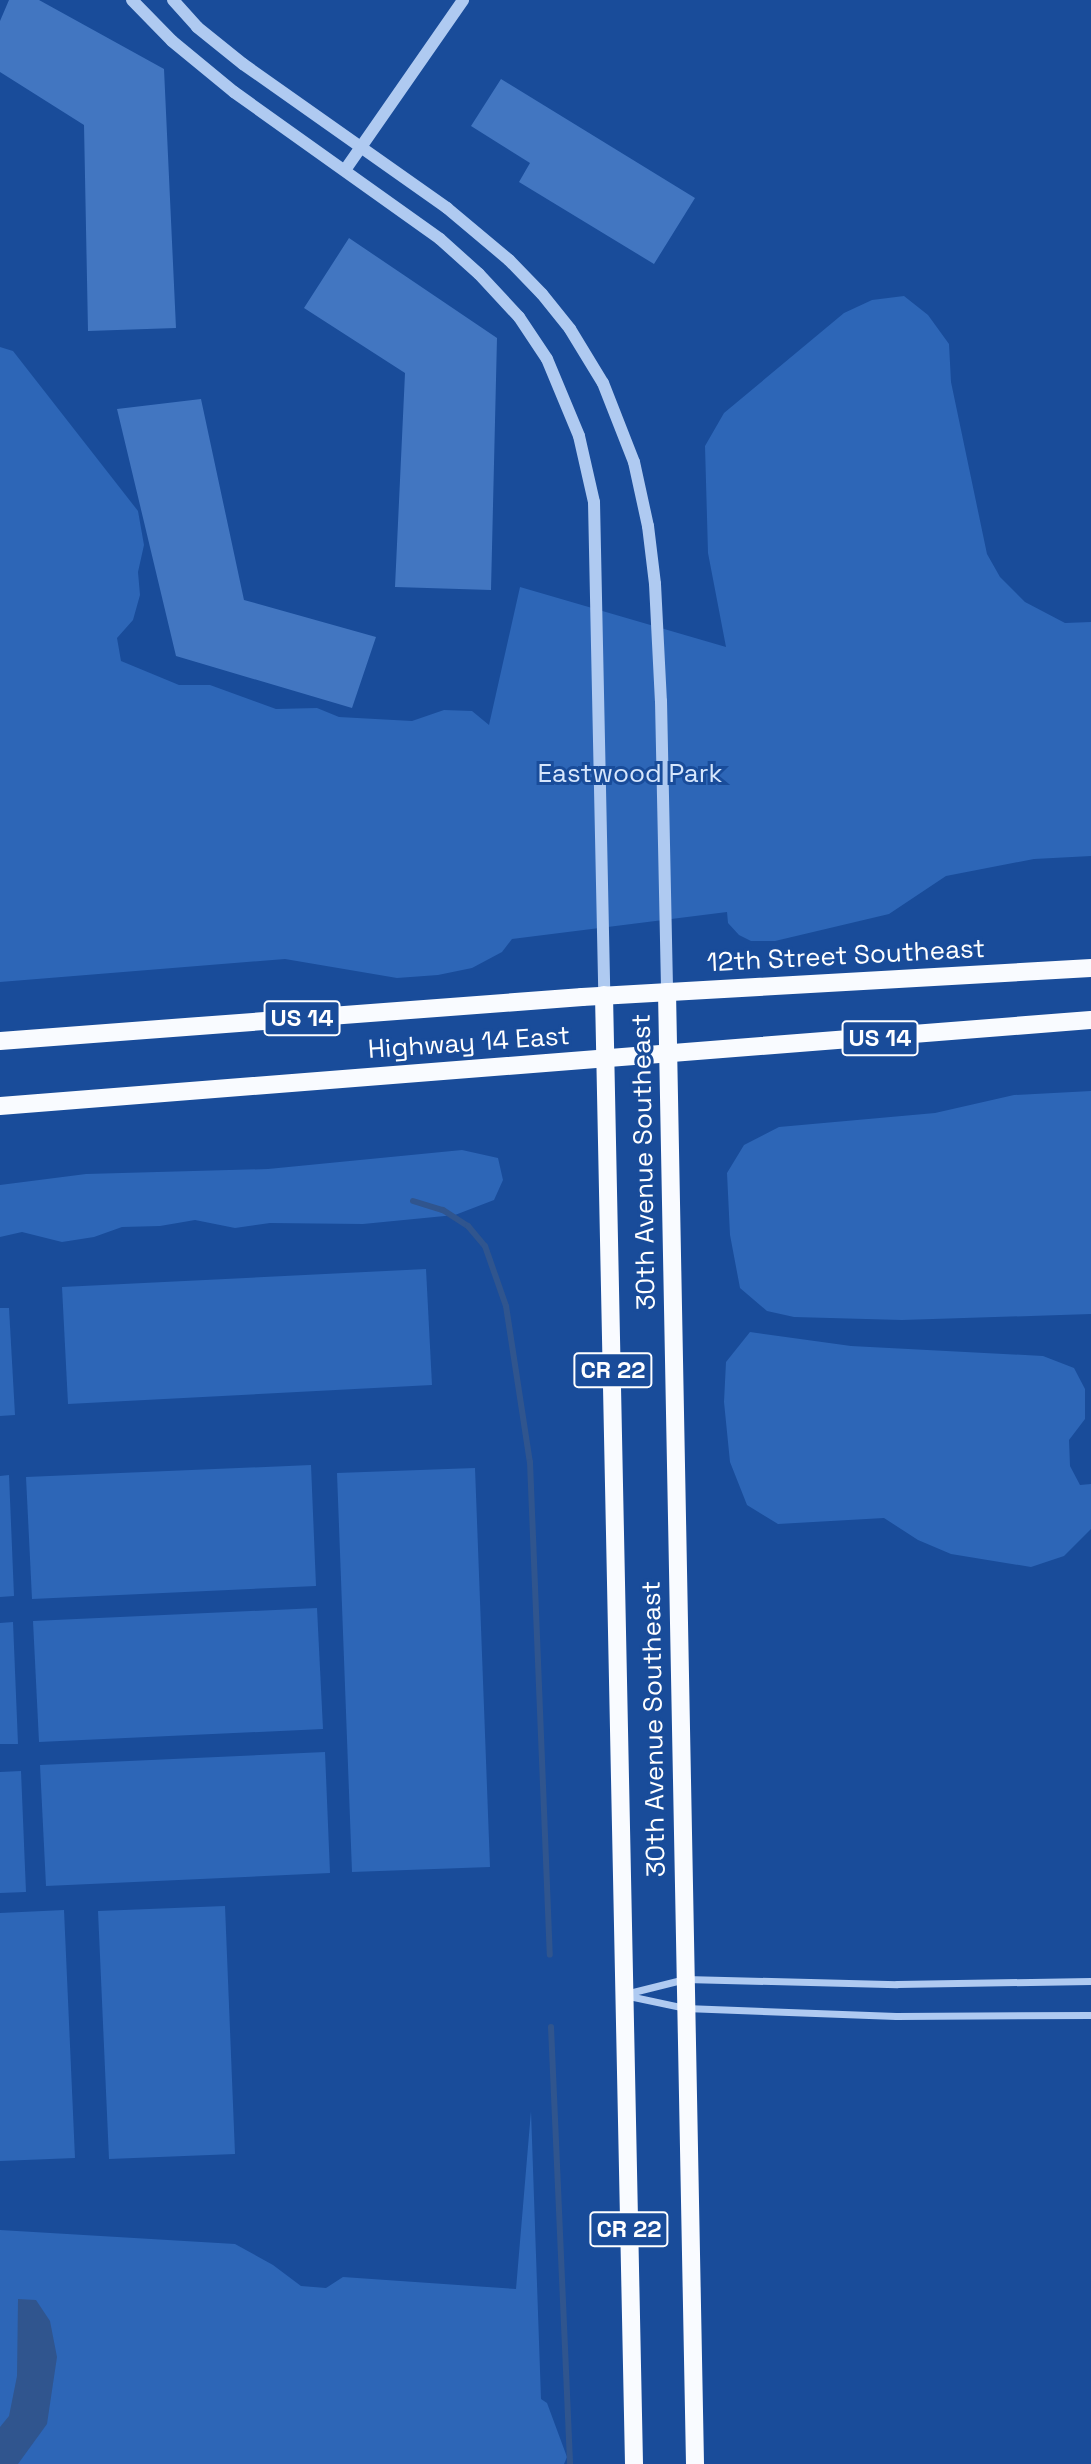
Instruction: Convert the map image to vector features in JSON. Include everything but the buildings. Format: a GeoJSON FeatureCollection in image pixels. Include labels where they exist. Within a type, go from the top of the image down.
{"type":"FeatureCollection","features":[{"type":"Feature","properties":{"kind":"main road","name":"12th Street Southeast"},"geometry":{"type":"LineString","coordinates":[[604,995],[1091,968]]}},
{"type":"Feature","properties":{"kind":"main road","name":"30th Avenue Southeast"},"geometry":{"type":"LineString","coordinates":[[667,992],[695,2464]]}},
{"type":"Feature","properties":{"kind":"main road","name":"30th Avenue Southeast"},"geometry":{"type":"LineString","coordinates":[[604,995],[634,2464]]}},
{"type":"Feature","properties":{"kind":"main road","name":"Highway 14 East"},"geometry":{"type":"LineString","coordinates":[[0,1041],[604,995]]}},
{"type":"Feature","properties":{"kind":"main road","name":"US 14"},"geometry":{"type":"LineString","coordinates":[[606,1059],[1091,1020]]}},
{"type":"Feature","properties":{"kind":"main road","name":"Highway 14 East"},"geometry":{"type":"LineString","coordinates":[[0,1106],[606,1059]]}},
{"type":"Feature","properties":{"kind":"street"},"geometry":{"type":"LineString","coordinates":[[132,0],[202,67],[440,239],[479,274],[519,317],[547,359],[579,436],[594,502],[604,995]]}},
{"type":"Feature","properties":{"kind":"street"},"geometry":{"type":"LineString","coordinates":[[173,0],[197,27],[243,64],[475,230],[542,294],[587,355],[626,438],[644,503],[655,584],[662,701],[667,992]]}},
{"type":"Feature","properties":{"kind":"street"},"geometry":{"type":"LineString","coordinates":[[345,170],[463,0]]}},
{"type":"Feature","properties":{"kind":"street"},"geometry":{"type":"LineString","coordinates":[[624,1994],[685,1979],[897,1984],[1091,1981]]}},
{"type":"Feature","properties":{"kind":"street"},"geometry":{"type":"LineString","coordinates":[[624,1994],[685,2008],[896,2016],[1091,2015]]}},
{"type":"Feature","properties":{"kind":"green space","name":"Eastwood Park"},"geometry":{"type":"Polygon","coordinates":[[[904,296],[928,315],[949,344],[951,382],[987,554],[1000,577],[1025,602],[1065,623],[1091,622],[1091,856],[1034,859],[946,876],[889,914],[775,941],[751,941],[739,935],[728,923],[727,912],[512,939],[502,952],[472,968],[438,975],[397,978],[285,959],[0,982],[0,347],[13,351],[138,511],[144,545],[138,572],[140,595],[133,620],[117,638],[121,661],[179,685],[210,685],[276,709],[317,708],[339,717],[412,721],[444,710],[472,711],[489,725],[520,587],[726,647],[708,553],[705,446],[724,413],[844,313],[872,300],[904,296]]]}},
{"type":"Feature","properties":{"kind":"green space"},"geometry":{"type":"Polygon","coordinates":[[[1091,1091],[1091,1314],[902,1320],[794,1317],[767,1311],[740,1288],[730,1235],[727,1173],[744,1145],[779,1127],[935,1113],[1014,1095],[1091,1091]]]}},
{"type":"Feature","properties":{"kind":"green space"},"geometry":{"type":"Polygon","coordinates":[[[462,1150],[498,1158],[503,1180],[494,1200],[455,1215],[363,1224],[270,1223],[235,1228],[195,1220],[160,1226],[122,1227],[94,1237],[62,1242],[22,1232],[0,1237],[0,1185],[86,1174],[268,1169],[462,1150]]]}},
{"type":"Feature","properties":{"kind":"green space"},"geometry":{"type":"Polygon","coordinates":[[[426,1269],[432,1385],[68,1404],[62,1287],[426,1269]]]}},
{"type":"Feature","properties":{"kind":"green space"},"geometry":{"type":"Polygon","coordinates":[[[0,1308],[9,1308],[15,1415],[0,1416],[0,1308]]]}},
{"type":"Feature","properties":{"kind":"green space"},"geometry":{"type":"Polygon","coordinates":[[[750,1332],[851,1346],[1043,1356],[1074,1368],[1085,1389],[1085,1419],[1069,1440],[1070,1466],[1080,1485],[1091,1484],[1091,1529],[1064,1556],[1031,1567],[951,1554],[918,1540],[884,1518],[778,1524],[747,1505],[730,1462],[724,1402],[726,1362],[750,1332]]]}},
{"type":"Feature","properties":{"kind":"green space"},"geometry":{"type":"Polygon","coordinates":[[[311,1465],[316,1586],[32,1599],[26,1477],[311,1465]]]}},
{"type":"Feature","properties":{"kind":"green space"},"geometry":{"type":"Polygon","coordinates":[[[475,1468],[490,1867],[352,1872],[337,1473],[475,1468]]]}},
{"type":"Feature","properties":{"kind":"green space"},"geometry":{"type":"Polygon","coordinates":[[[9,1475],[14,1596],[0,1597],[0,1476],[9,1475]]]}},
{"type":"Feature","properties":{"kind":"green space"},"geometry":{"type":"Polygon","coordinates":[[[317,1608],[323,1729],[39,1742],[33,1621],[317,1608]]]}},
{"type":"Feature","properties":{"kind":"green space"},"geometry":{"type":"Polygon","coordinates":[[[13,1622],[18,1744],[0,1744],[0,1623],[13,1622]]]}},
{"type":"Feature","properties":{"kind":"green space"},"geometry":{"type":"Polygon","coordinates":[[[325,1752],[330,1873],[46,1886],[40,1765],[325,1752]]]}},
{"type":"Feature","properties":{"kind":"green space"},"geometry":{"type":"Polygon","coordinates":[[[21,1771],[26,1892],[0,1893],[0,1772],[21,1771]]]}},
{"type":"Feature","properties":{"kind":"green space"},"geometry":{"type":"Polygon","coordinates":[[[225,1906],[235,2154],[109,2159],[98,1911],[225,1906]]]}},
{"type":"Feature","properties":{"kind":"green space"},"geometry":{"type":"Polygon","coordinates":[[[64,1910],[75,2158],[0,2161],[0,1913],[64,1910]]]}},
{"type":"Feature","properties":{"kind":"green space"},"geometry":{"type":"Polygon","coordinates":[[[531,2111],[541,2399],[547,2403],[567,2457],[564,2464],[0,2464],[0,2230],[235,2244],[273,2265],[301,2286],[326,2288],[343,2277],[516,2289],[531,2111]]]}},
{"type":"Feature","properties":{"kind":"shaded area"},"geometry":{"type":"Polygon","coordinates":[[[18,2299],[36,2300],[50,2321],[57,2357],[47,2424],[18,2464],[0,2464],[0,2427],[9,2416],[17,2376],[18,2299]]]}},
{"type":"Feature","properties":{"kind":"waterway"},"geometry":{"type":"LineString","coordinates":[[413,1201],[443,1210],[468,1226],[485,1246],[506,1306],[530,1462],[550,1955]]}},
{"type":"Feature","properties":{"kind":"waterway"},"geometry":{"type":"LineString","coordinates":[[551,2027],[570,2464]]}}]}
